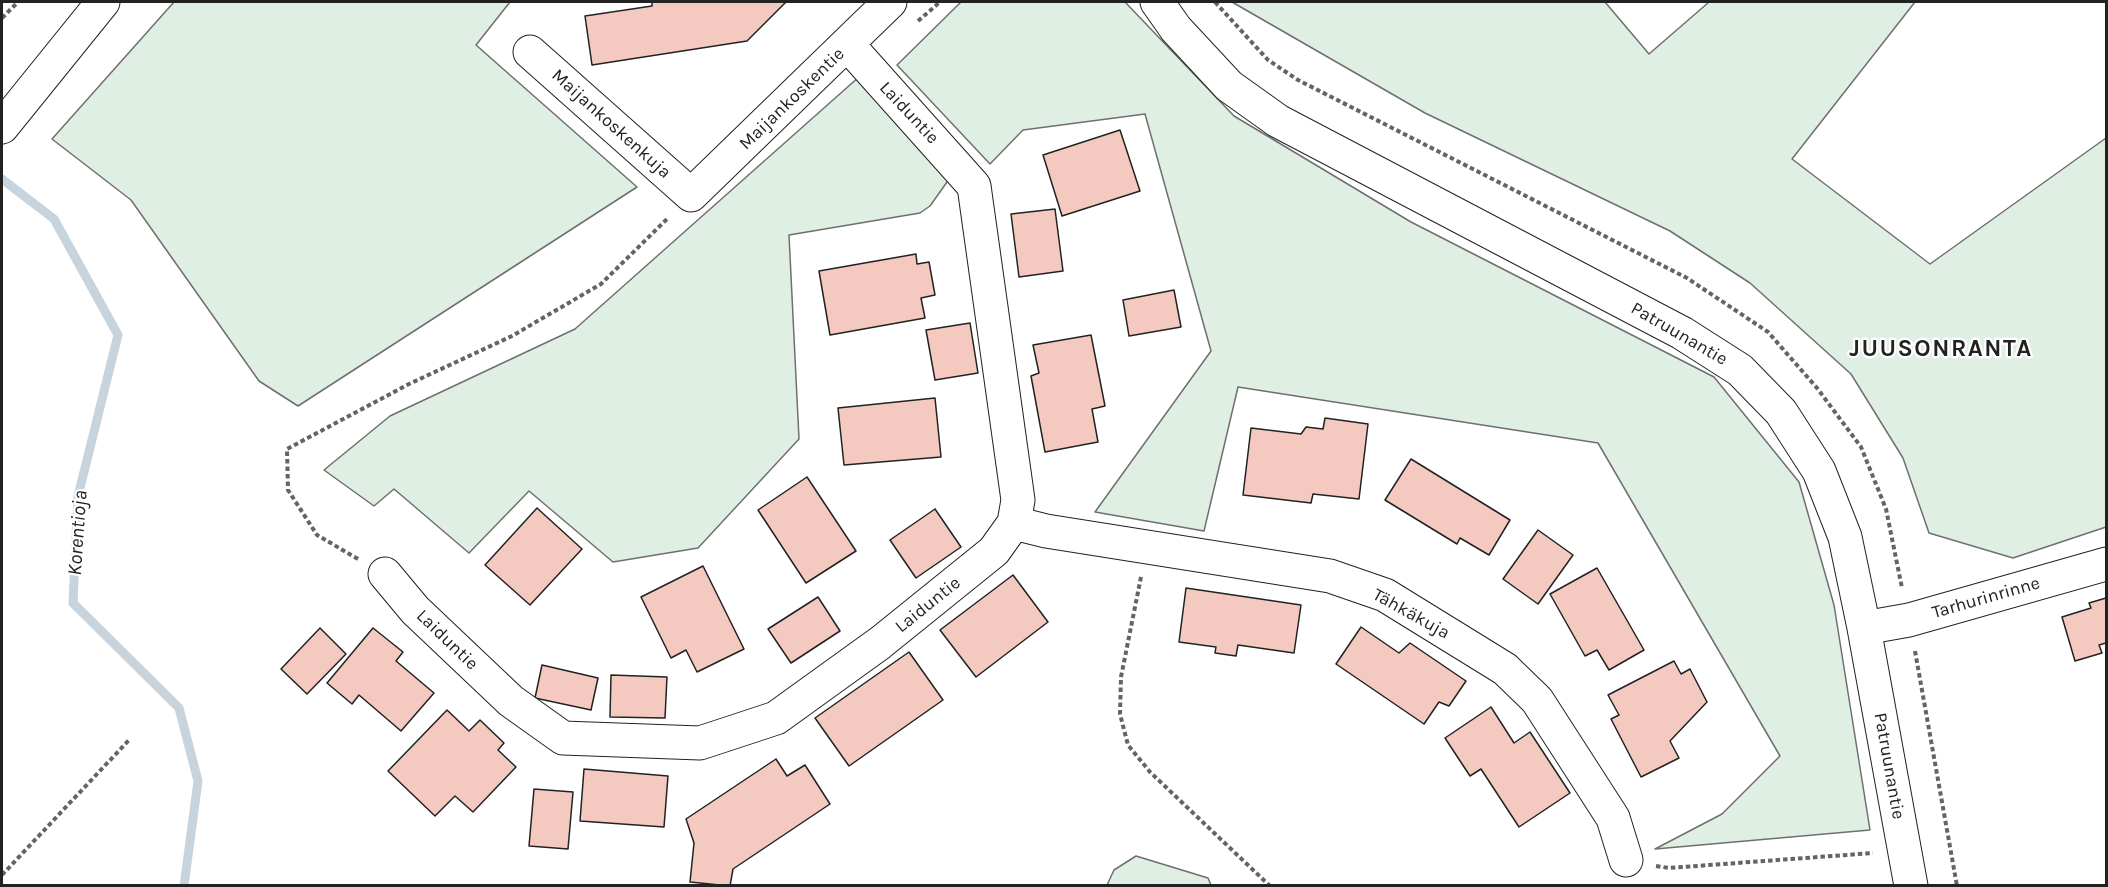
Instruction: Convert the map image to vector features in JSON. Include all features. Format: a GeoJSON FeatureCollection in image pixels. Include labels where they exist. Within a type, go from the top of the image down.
{"type":"FeatureCollection","features":[{"type":"Feature","properties":{"kind":"street"},"geometry":{"type":"LineString","coordinates":[[2,127],[73,42],[103,2]]}},
{"type":"Feature","properties":{"kind":"street"},"geometry":{"type":"LineString","coordinates":[[73,42],[112,2]]}},
{"type":"Feature","properties":{"kind":"street","name":"Maijankoskentie"},"geometry":{"type":"LineString","coordinates":[[691,195],[890,2]]}},
{"type":"Feature","properties":{"kind":"street","name":"Patruunantie"},"geometry":{"type":"LineString","coordinates":[[1157,2],[1176,29],[1228,86],[1278,121],[1682,333],[1740,370],[1781,412],[1819,471],[1845,537],[1864,627],[1911,885]]}},
{"type":"Feature","properties":{"kind":"street","name":"Laiduntie"},"geometry":{"type":"LineString","coordinates":[[385,574],[415,610],[502,693],[563,738],[700,743],[776,718],[880,644],[994,551],[1014,523],[1018,500],[974,186],[848,45]]}},
{"type":"Feature","properties":{"kind":"street","name":"Maijankoskenkuja"},"geometry":{"type":"LineString","coordinates":[[530,52],[691,195]]}},
{"type":"Feature","properties":{"kind":"street","name":"Tähkäkuja"},"geometry":{"type":"LineString","coordinates":[[1014,523],[1330,576],[1385,595],[1505,669],[1537,700],[1613,818],[1626,860]]}},
{"type":"Feature","properties":{"kind":"street","name":"Tarhurinrinne"},"geometry":{"type":"LineString","coordinates":[[1864,627],[1909,620],[2106,564]]}},
{"type":"Feature","properties":{"kind":"path"},"geometry":{"type":"LineString","coordinates":[[2,18],[18,2]]}},
{"type":"Feature","properties":{"kind":"path"},"geometry":{"type":"LineString","coordinates":[[1215,2],[1268,60],[1298,80],[1687,278],[1768,332],[1817,388],[1861,447],[1886,509],[1909,620],[1957,885]]}},
{"type":"Feature","properties":{"kind":"path"},"geometry":{"type":"LineString","coordinates":[[385,574],[317,535],[288,490],[287,449],[410,384],[512,336],[601,284],[691,195]]}},
{"type":"Feature","properties":{"kind":"path"},"geometry":{"type":"LineString","coordinates":[[1147,547],[1121,677],[1120,714],[1128,745],[1150,772],[1269,885]]}},
{"type":"Feature","properties":{"kind":"path"},"geometry":{"type":"LineString","coordinates":[[2,875],[129,740]]}},
{"type":"Feature","properties":{"kind":"path"},"geometry":{"type":"LineString","coordinates":[[1626,860],[1669,868],[1904,850]]}},
{"type":"Feature","properties":{"kind":"green space"},"geometry":{"type":"Polygon","coordinates":[[[174,2],[510,2],[476,45],[637,187],[298,406],[259,381],[131,200],[52,139],[174,2]]]}},
{"type":"Feature","properties":{"kind":"green space"},"geometry":{"type":"Polygon","coordinates":[[[961,2],[1125,2],[1234,116],[1411,222],[1714,377],[1799,482],[1834,605],[1870,830],[1655,849],[1722,814],[1780,756],[1598,443],[1238,387],[1204,531],[1095,512],[1211,351],[1145,114],[1023,130],[990,164],[897,65],[961,2]]]}},
{"type":"Feature","properties":{"kind":"green space"},"geometry":{"type":"Polygon","coordinates":[[[1232,2],[1605,2],[1649,54],[1709,2],[1915,2],[1792,159],[1930,264],[2106,138],[2106,527],[2013,558],[1929,533],[1903,458],[1851,374],[1750,283],[1670,231],[1425,113],[1232,2]]]}},
{"type":"Feature","properties":{"kind":"green space"},"geometry":{"type":"Polygon","coordinates":[[[860,76],[952,175],[930,206],[920,213],[789,235],[799,439],[698,548],[613,562],[529,491],[469,553],[394,489],[374,506],[324,470],[390,416],[575,329],[860,76]]]}},
{"type":"Feature","properties":{"kind":"green space"},"geometry":{"type":"Polygon","coordinates":[[[1136,856],[1208,878],[1211,885],[1107,885],[1114,870],[1136,856]]]}},
{"type":"Feature","properties":{"kind":"building"},"geometry":{"type":"Polygon","coordinates":[[[652,2],[786,2],[747,41],[592,65],[585,16],[652,6],[652,2]]]}},
{"type":"Feature","properties":{"kind":"building"},"geometry":{"type":"Polygon","coordinates":[[[1120,130],[1140,191],[1062,216],[1043,155],[1120,130]]]}},
{"type":"Feature","properties":{"kind":"building"},"geometry":{"type":"Polygon","coordinates":[[[1055,209],[1063,271],[1019,277],[1011,214],[1055,209]]]}},
{"type":"Feature","properties":{"kind":"building"},"geometry":{"type":"Polygon","coordinates":[[[916,254],[917,264],[929,262],[935,295],[921,298],[925,318],[830,335],[819,271],[916,254]]]}},
{"type":"Feature","properties":{"kind":"building"},"geometry":{"type":"Polygon","coordinates":[[[1174,290],[1181,327],[1129,336],[1123,300],[1174,290]]]}},
{"type":"Feature","properties":{"kind":"building"},"geometry":{"type":"Polygon","coordinates":[[[970,323],[978,373],[935,380],[926,330],[970,323]]]}},
{"type":"Feature","properties":{"kind":"building"},"geometry":{"type":"Polygon","coordinates":[[[1091,335],[1105,406],[1092,409],[1098,442],[1045,452],[1031,376],[1039,373],[1033,345],[1091,335]]]}},
{"type":"Feature","properties":{"kind":"building"},"geometry":{"type":"Polygon","coordinates":[[[935,398],[941,457],[844,465],[838,408],[935,398]]]}},
{"type":"Feature","properties":{"kind":"building"},"geometry":{"type":"Polygon","coordinates":[[[1325,418],[1368,424],[1359,499],[1313,494],[1311,503],[1243,495],[1251,428],[1301,434],[1306,427],[1323,429],[1325,418]]]}},
{"type":"Feature","properties":{"kind":"building"},"geometry":{"type":"Polygon","coordinates":[[[1411,459],[1510,520],[1489,555],[1460,538],[1457,544],[1385,500],[1411,459]]]}},
{"type":"Feature","properties":{"kind":"building"},"geometry":{"type":"Polygon","coordinates":[[[807,477],[856,551],[806,583],[758,510],[807,477]]]}},
{"type":"Feature","properties":{"kind":"building"},"geometry":{"type":"Polygon","coordinates":[[[537,508],[582,549],[530,605],[485,565],[537,508]]]}},
{"type":"Feature","properties":{"kind":"building"},"geometry":{"type":"Polygon","coordinates":[[[935,509],[961,547],[916,578],[890,540],[935,509]]]}},
{"type":"Feature","properties":{"kind":"building"},"geometry":{"type":"Polygon","coordinates":[[[1538,530],[1573,555],[1538,604],[1503,579],[1538,530]]]}},
{"type":"Feature","properties":{"kind":"building"},"geometry":{"type":"Polygon","coordinates":[[[703,566],[744,649],[697,672],[686,650],[671,658],[641,597],[703,566]]]}},
{"type":"Feature","properties":{"kind":"building"},"geometry":{"type":"Polygon","coordinates":[[[1597,568],[1644,650],[1609,670],[1597,650],[1585,656],[1550,594],[1597,568]]]}},
{"type":"Feature","properties":{"kind":"building"},"geometry":{"type":"Polygon","coordinates":[[[1013,575],[1048,622],[976,677],[940,630],[1013,575]]]}},
{"type":"Feature","properties":{"kind":"building"},"geometry":{"type":"Polygon","coordinates":[[[1186,588],[1301,605],[1294,653],[1238,645],[1236,656],[1215,653],[1216,647],[1179,642],[1186,588]]]}},
{"type":"Feature","properties":{"kind":"building"},"geometry":{"type":"Polygon","coordinates":[[[818,597],[840,631],[791,663],[768,629],[818,597]]]}},
{"type":"Feature","properties":{"kind":"building"},"geometry":{"type":"Polygon","coordinates":[[[2106,598],[2106,643],[2099,645],[2102,653],[2075,661],[2062,617],[2091,608],[2089,603],[2106,598]]]}},
{"type":"Feature","properties":{"kind":"building"},"geometry":{"type":"Polygon","coordinates":[[[1361,627],[1399,653],[1410,643],[1466,681],[1449,706],[1439,702],[1424,724],[1336,664],[1361,627]]]}},
{"type":"Feature","properties":{"kind":"building"},"geometry":{"type":"Polygon","coordinates":[[[320,628],[346,654],[307,694],[281,669],[320,628]]]}},
{"type":"Feature","properties":{"kind":"building"},"geometry":{"type":"Polygon","coordinates":[[[373,628],[403,652],[396,661],[434,693],[401,731],[359,695],[352,704],[327,683],[373,628]]]}},
{"type":"Feature","properties":{"kind":"building"},"geometry":{"type":"Polygon","coordinates":[[[909,652],[943,700],[849,766],[815,718],[909,652]]]}},
{"type":"Feature","properties":{"kind":"building"},"geometry":{"type":"Polygon","coordinates":[[[1674,661],[1681,674],[1690,669],[1707,702],[1670,741],[1679,758],[1641,777],[1611,719],[1619,715],[1608,695],[1674,661]]]}},
{"type":"Feature","properties":{"kind":"building"},"geometry":{"type":"Polygon","coordinates":[[[542,665],[598,678],[591,710],[535,698],[542,665]]]}},
{"type":"Feature","properties":{"kind":"building"},"geometry":{"type":"Polygon","coordinates":[[[611,675],[667,677],[665,718],[610,717],[611,675]]]}},
{"type":"Feature","properties":{"kind":"building"},"geometry":{"type":"Polygon","coordinates":[[[1491,707],[1514,743],[1530,732],[1570,793],[1519,827],[1481,769],[1470,776],[1445,738],[1491,707]]]}},
{"type":"Feature","properties":{"kind":"building"},"geometry":{"type":"Polygon","coordinates":[[[447,710],[469,731],[480,720],[504,743],[498,750],[516,767],[473,812],[455,796],[435,816],[388,771],[447,710]]]}},
{"type":"Feature","properties":{"kind":"building"},"geometry":{"type":"Polygon","coordinates":[[[776,759],[787,776],[805,765],[830,804],[733,869],[730,886],[690,882],[694,843],[686,819],[776,759]]]}},
{"type":"Feature","properties":{"kind":"building"},"geometry":{"type":"Polygon","coordinates":[[[584,769],[668,776],[664,827],[580,821],[584,769]]]}},
{"type":"Feature","properties":{"kind":"building"},"geometry":{"type":"Polygon","coordinates":[[[534,789],[573,792],[568,849],[529,846],[534,789]]]}},
{"type":"Feature","properties":{"kind":"waterway","name":"Korentioja"},"geometry":{"type":"LineString","coordinates":[[2,179],[54,219],[118,335],[78,496],[73,603],[179,708],[198,781],[184,886]]}},
{"type":"Feature","properties":{"kind":"district","name":"JUUSONRANTA"},"geometry":{"type":"Point","coordinates":[1941,349]}}]}
